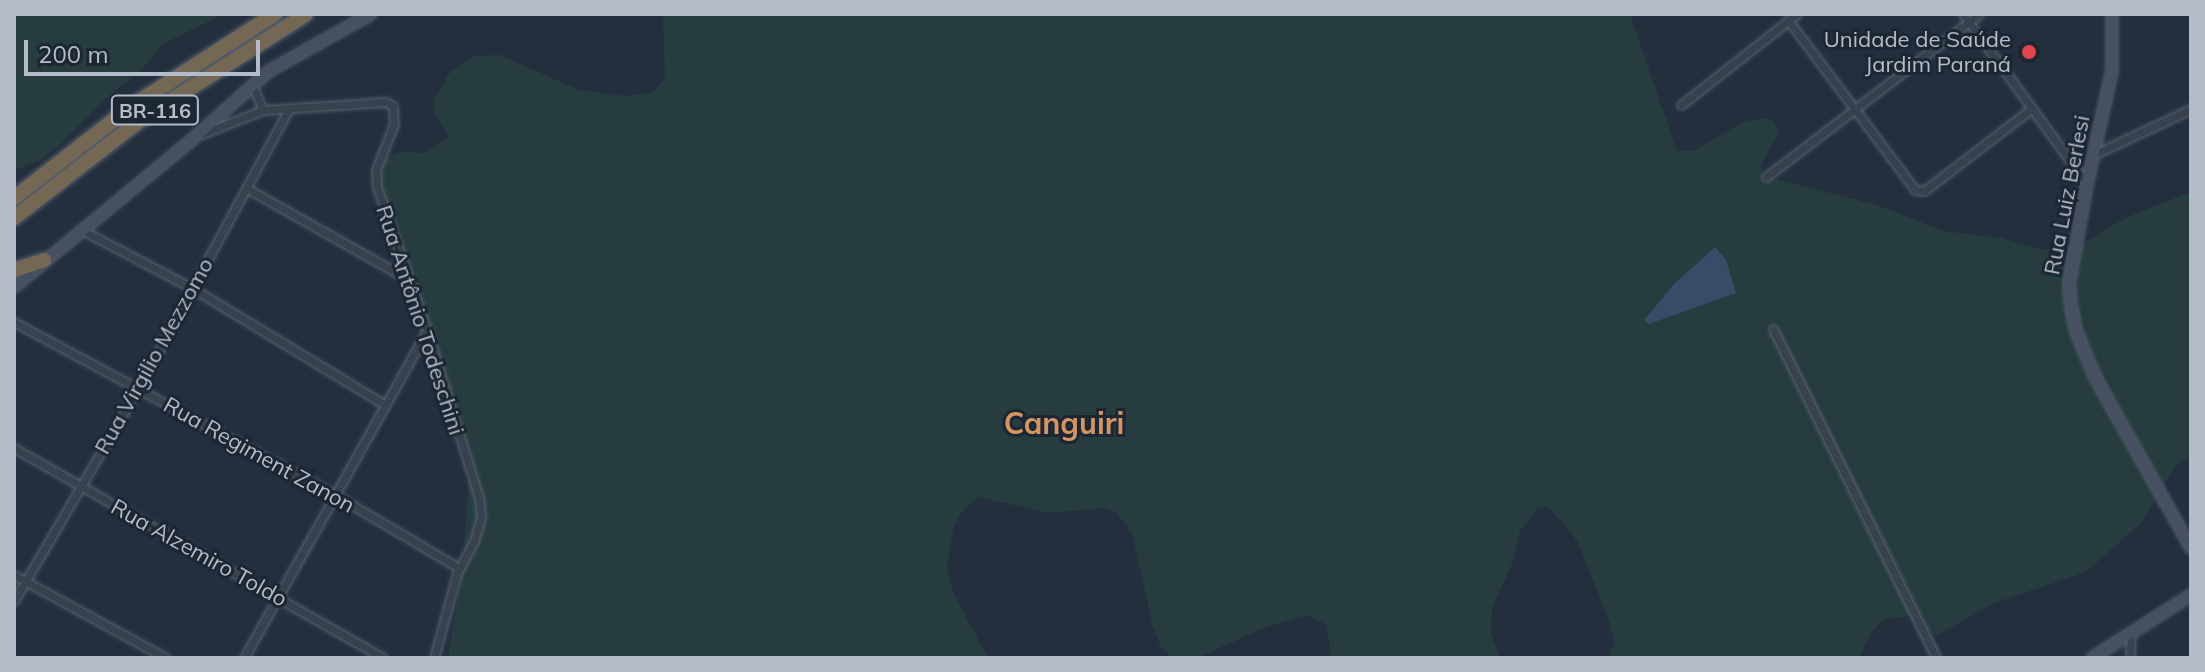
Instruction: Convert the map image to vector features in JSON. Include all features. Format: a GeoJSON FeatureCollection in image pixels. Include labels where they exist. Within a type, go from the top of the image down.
{"type":"FeatureCollection","features":[{"type":"Feature","properties":{"kind":"highway","name":"BR-116"},"geometry":{"type":"LineString","coordinates":[[14,198],[129,108],[275,14]]}},
{"type":"Feature","properties":{"kind":"highway","name":"BR-116"},"geometry":{"type":"LineString","coordinates":[[14,218],[139,121],[306,14]]}},
{"type":"Feature","properties":{"kind":"highway"},"geometry":{"type":"LineString","coordinates":[[14,270],[44,260]]}},
{"type":"Feature","properties":{"kind":"street"},"geometry":{"type":"LineString","coordinates":[[14,287],[80,229],[193,139],[269,71],[371,14]]}},
{"type":"Feature","properties":{"kind":"street"},"geometry":{"type":"LineString","coordinates":[[1681,105],[1797,14]]}},
{"type":"Feature","properties":{"kind":"street"},"geometry":{"type":"LineString","coordinates":[[1963,14],[2087,184]]}},
{"type":"Feature","properties":{"kind":"street"},"geometry":{"type":"LineString","coordinates":[[1766,177],[1979,14]]}},
{"type":"Feature","properties":{"kind":"street","name":"Rua Luiz Berlesi"},"geometry":{"type":"LineString","coordinates":[[2112,14],[2112,71],[2069,284],[2076,331],[2095,377],[2191,548]]}},
{"type":"Feature","properties":{"kind":"street"},"geometry":{"type":"LineString","coordinates":[[1788,20],[1915,190],[1924,191],[2032,108]]}},
{"type":"Feature","properties":{"kind":"street"},"geometry":{"type":"LineString","coordinates":[[253,87],[263,110]]}},
{"type":"Feature","properties":{"kind":"street","name":"Rua Antônio Todeschini"},"geometry":{"type":"LineString","coordinates":[[193,139],[263,110],[386,102],[393,106],[394,124],[376,170],[377,187],[427,330],[479,498],[481,517],[474,541],[459,568],[434,658]]}},
{"type":"Feature","properties":{"kind":"street","name":"Rua Virgilio Mezzomo"},"geometry":{"type":"LineString","coordinates":[[14,601],[138,389],[289,108]]}},
{"type":"Feature","properties":{"kind":"street"},"geometry":{"type":"LineString","coordinates":[[2095,154],[2191,109]]}},
{"type":"Feature","properties":{"kind":"street"},"geometry":{"type":"LineString","coordinates":[[248,189],[408,279]]}},
{"type":"Feature","properties":{"kind":"street"},"geometry":{"type":"LineString","coordinates":[[80,229],[192,288],[385,405]]}},
{"type":"Feature","properties":{"kind":"street","name":"Rua Regiment Zanon"},"geometry":{"type":"LineString","coordinates":[[14,322],[335,495],[459,568]]}},
{"type":"Feature","properties":{"kind":"street"},"geometry":{"type":"LineString","coordinates":[[1773,329],[1936,658]]}},
{"type":"Feature","properties":{"kind":"street"},"geometry":{"type":"LineString","coordinates":[[244,658],[427,330]]}},
{"type":"Feature","properties":{"kind":"street","name":"Rua Alzemiro Toldo"},"geometry":{"type":"LineString","coordinates":[[14,448],[384,658]]}},
{"type":"Feature","properties":{"kind":"street"},"geometry":{"type":"LineString","coordinates":[[14,575],[166,658]]}},
{"type":"Feature","properties":{"kind":"street"},"geometry":{"type":"LineString","coordinates":[[2092,658],[2191,595]]}},
{"type":"Feature","properties":{"kind":"street"},"geometry":{"type":"LineString","coordinates":[[2130,658],[2131,634]]}},
{"type":"Feature","properties":{"kind":"green space"},"geometry":{"type":"Polygon","coordinates":[[[14,14],[224,14],[163,44],[142,69],[104,100],[61,144],[39,161],[14,170],[14,14]]]}},
{"type":"Feature","properties":{"kind":"green space"},"geometry":{"type":"Polygon","coordinates":[[[663,14],[1630,14],[1677,151],[1693,151],[1745,121],[1766,118],[1774,122],[1779,133],[1761,165],[1764,174],[1877,205],[1944,231],[2001,238],[2039,249],[2057,250],[2086,242],[2127,217],[2191,192],[2191,456],[2176,465],[2142,522],[2086,572],[1994,603],[1938,635],[1928,632],[1909,616],[1883,620],[1871,632],[1859,658],[1609,658],[1614,642],[1610,624],[1578,542],[1548,508],[1538,507],[1520,531],[1512,564],[1492,607],[1491,633],[1500,658],[1332,658],[1326,625],[1309,615],[1263,628],[1202,656],[1172,658],[1161,647],[1153,627],[1132,533],[1116,512],[1105,508],[1046,513],[979,497],[964,509],[954,526],[947,566],[953,592],[988,658],[448,658],[463,564],[469,471],[422,344],[378,195],[377,171],[385,158],[401,152],[425,153],[449,137],[435,114],[434,100],[450,72],[474,56],[500,55],[579,90],[627,96],[652,93],[665,78],[663,14]]]}},
{"type":"Feature","properties":{"kind":"water"},"geometry":{"type":"Polygon","coordinates":[[[1715,247],[1726,260],[1736,293],[1649,324],[1644,320],[1675,283],[1715,247]]]}},
{"type":"Feature","properties":{"kind":"place","name":"Unidade de Saúde Jardim Paraná"},"geometry":{"type":"Point","coordinates":[2029,52]}},
{"type":"Feature","properties":{"kind":"district","name":"Canguiri"},"geometry":{"type":"Point","coordinates":[1064,423]}}]}
